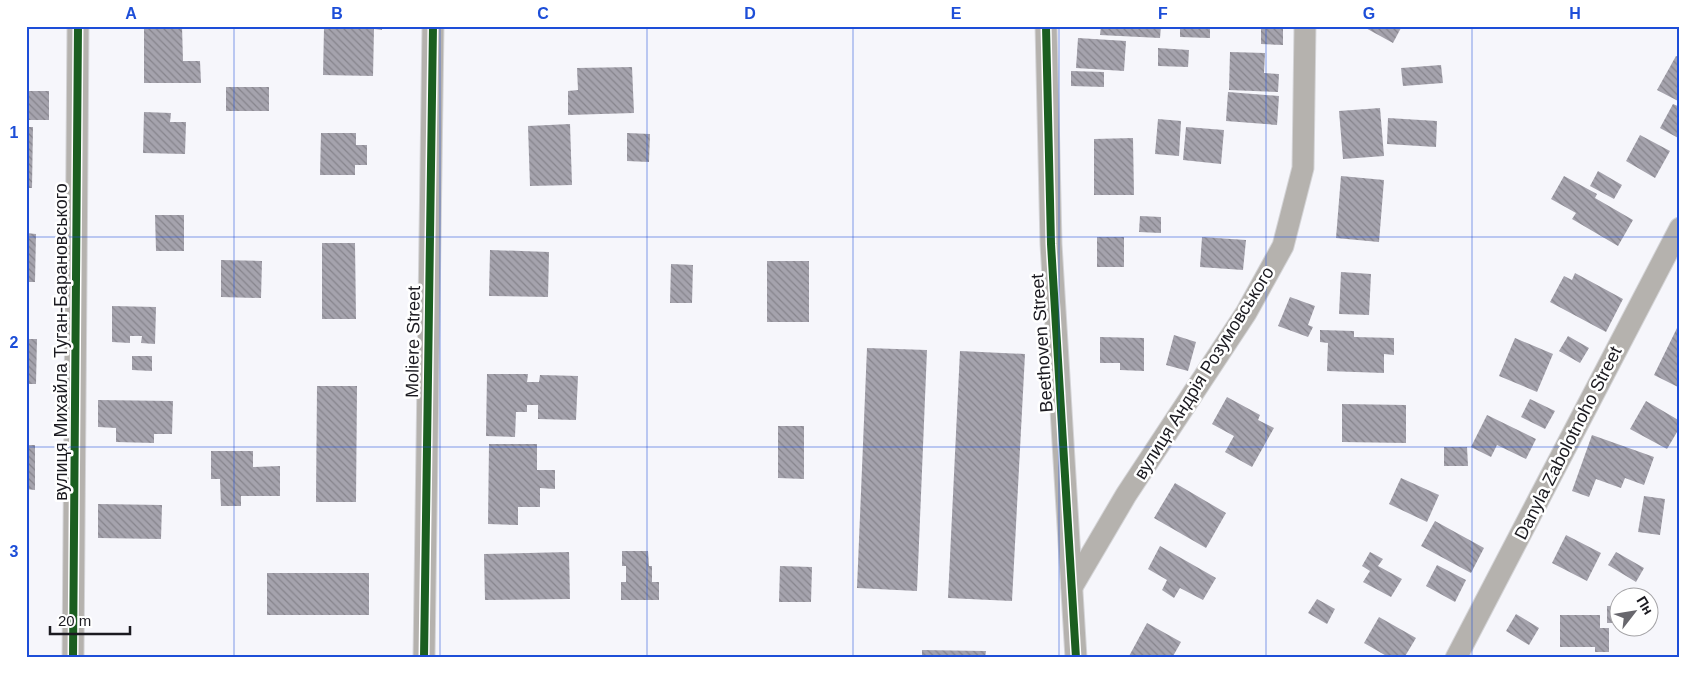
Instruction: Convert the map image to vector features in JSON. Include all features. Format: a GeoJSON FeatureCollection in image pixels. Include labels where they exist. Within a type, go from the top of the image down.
{"type":"FeatureCollection","features":[{"type":"Feature","properties":{"kind":"street","name":"вулиця Михайла Туган-Барановського"},"geometry":{"type":"LineString","coordinates":[[73,658],[78,26]]}},
{"type":"Feature","properties":{"kind":"street","name":"Moliere Street"},"geometry":{"type":"LineString","coordinates":[[424,658],[433,26]]}},
{"type":"Feature","properties":{"kind":"street","name":"Beethoven Street"},"geometry":{"type":"LineString","coordinates":[[1046,26],[1051,244],[1076,658]]}},
{"type":"Feature","properties":{"kind":"street","name":"вулиця Андрія Розумовського"},"geometry":{"type":"LineString","coordinates":[[1072,587],[1126,495],[1246,314],[1283,246],[1303,168],[1305,26]]}},
{"type":"Feature","properties":{"kind":"street","name":"Danyla Zabolotnoho Street"},"geometry":{"type":"LineString","coordinates":[[1456,658],[1680,228]]}},
{"type":"Feature","properties":{"kind":"building"},"geometry":{"type":"Polygon","coordinates":[[[144,26],[182,26],[183,61],[200,61],[201,83],[144,83],[144,26]]]}},
{"type":"Feature","properties":{"kind":"building"},"geometry":{"type":"Polygon","coordinates":[[[349,26],[382,26],[382,30],[374,29],[373,76],[323,75],[324,28],[349,29],[349,26]]]}},
{"type":"Feature","properties":{"kind":"building"},"geometry":{"type":"Polygon","coordinates":[[[1101,26],[1161,26],[1160,38],[1100,35],[1101,26]]]}},
{"type":"Feature","properties":{"kind":"building"},"geometry":{"type":"Polygon","coordinates":[[[1180,26],[1210,26],[1210,38],[1180,37],[1180,26]]]}},
{"type":"Feature","properties":{"kind":"building"},"geometry":{"type":"Polygon","coordinates":[[[1362,26],[1402,26],[1393,43],[1362,26]]]}},
{"type":"Feature","properties":{"kind":"building"},"geometry":{"type":"Polygon","coordinates":[[[1261,28],[1283,28],[1283,45],[1261,44],[1261,28]]]}},
{"type":"Feature","properties":{"kind":"building"},"geometry":{"type":"Polygon","coordinates":[[[1078,38],[1126,41],[1124,71],[1076,68],[1078,38]]]}},
{"type":"Feature","properties":{"kind":"building"},"geometry":{"type":"Polygon","coordinates":[[[1158,48],[1189,50],[1188,67],[1158,66],[1158,48]]]}},
{"type":"Feature","properties":{"kind":"building"},"geometry":{"type":"Polygon","coordinates":[[[1230,52],[1265,53],[1264,73],[1279,74],[1278,92],[1229,90],[1230,52]]]}},
{"type":"Feature","properties":{"kind":"building"},"geometry":{"type":"Polygon","coordinates":[[[1676,56],[1680,58],[1680,102],[1657,90],[1676,56]]]}},
{"type":"Feature","properties":{"kind":"building"},"geometry":{"type":"Polygon","coordinates":[[[1441,65],[1443,83],[1403,86],[1401,68],[1441,65]]]}},
{"type":"Feature","properties":{"kind":"building"},"geometry":{"type":"Polygon","coordinates":[[[632,67],[634,113],[568,115],[568,91],[578,90],[577,68],[632,67]]]}},
{"type":"Feature","properties":{"kind":"building"},"geometry":{"type":"Polygon","coordinates":[[[1071,71],[1104,72],[1104,87],[1071,86],[1071,71]]]}},
{"type":"Feature","properties":{"kind":"building"},"geometry":{"type":"Polygon","coordinates":[[[226,87],[269,87],[269,111],[226,111],[226,87]]]}},
{"type":"Feature","properties":{"kind":"building"},"geometry":{"type":"Polygon","coordinates":[[[26,91],[49,91],[49,120],[26,120],[26,91]]]}},
{"type":"Feature","properties":{"kind":"building"},"geometry":{"type":"Polygon","coordinates":[[[1228,92],[1279,96],[1277,125],[1226,121],[1228,92]]]}},
{"type":"Feature","properties":{"kind":"building"},"geometry":{"type":"Polygon","coordinates":[[[1673,104],[1680,107],[1680,139],[1660,128],[1673,104]]]}},
{"type":"Feature","properties":{"kind":"building"},"geometry":{"type":"Polygon","coordinates":[[[1380,108],[1384,156],[1343,159],[1339,111],[1380,108]]]}},
{"type":"Feature","properties":{"kind":"building"},"geometry":{"type":"Polygon","coordinates":[[[144,112],[171,113],[170,122],[186,122],[185,154],[143,153],[144,112]]]}},
{"type":"Feature","properties":{"kind":"building"},"geometry":{"type":"Polygon","coordinates":[[[1388,118],[1437,121],[1436,147],[1387,144],[1388,118]]]}},
{"type":"Feature","properties":{"kind":"building"},"geometry":{"type":"Polygon","coordinates":[[[1158,119],[1181,121],[1179,156],[1155,154],[1158,119]]]}},
{"type":"Feature","properties":{"kind":"building"},"geometry":{"type":"Polygon","coordinates":[[[570,124],[572,185],[530,186],[528,126],[570,124]]]}},
{"type":"Feature","properties":{"kind":"building"},"geometry":{"type":"Polygon","coordinates":[[[26,127],[33,127],[32,188],[26,188],[26,127]]]}},
{"type":"Feature","properties":{"kind":"building"},"geometry":{"type":"Polygon","coordinates":[[[1186,127],[1224,130],[1221,164],[1183,160],[1186,127]]]}},
{"type":"Feature","properties":{"kind":"building"},"geometry":{"type":"Polygon","coordinates":[[[321,133],[356,133],[356,145],[367,145],[367,165],[355,165],[355,175],[320,175],[321,133]]]}},
{"type":"Feature","properties":{"kind":"building"},"geometry":{"type":"Polygon","coordinates":[[[627,133],[650,134],[649,162],[627,161],[627,133]]]}},
{"type":"Feature","properties":{"kind":"building"},"geometry":{"type":"Polygon","coordinates":[[[1640,135],[1670,151],[1655,178],[1626,161],[1640,135]]]}},
{"type":"Feature","properties":{"kind":"building"},"geometry":{"type":"Polygon","coordinates":[[[1133,138],[1134,195],[1094,195],[1094,139],[1133,138]]]}},
{"type":"Feature","properties":{"kind":"building"},"geometry":{"type":"Polygon","coordinates":[[[1598,171],[1622,185],[1614,199],[1590,186],[1598,171]]]}},
{"type":"Feature","properties":{"kind":"building"},"geometry":{"type":"Polygon","coordinates":[[[1341,176],[1384,180],[1379,242],[1336,238],[1341,176]]]}},
{"type":"Feature","properties":{"kind":"building"},"geometry":{"type":"Polygon","coordinates":[[[1564,176],[1597,194],[1595,198],[1633,220],[1618,246],[1572,219],[1576,213],[1551,199],[1564,176]]]}},
{"type":"Feature","properties":{"kind":"building"},"geometry":{"type":"Polygon","coordinates":[[[155,215],[184,215],[184,251],[156,251],[155,215]]]}},
{"type":"Feature","properties":{"kind":"building"},"geometry":{"type":"Polygon","coordinates":[[[1140,216],[1161,217],[1161,233],[1139,232],[1140,216]]]}},
{"type":"Feature","properties":{"kind":"building"},"geometry":{"type":"Polygon","coordinates":[[[26,233],[36,234],[35,282],[26,282],[26,233]]]}},
{"type":"Feature","properties":{"kind":"building"},"geometry":{"type":"Polygon","coordinates":[[[1097,237],[1124,237],[1124,267],[1097,267],[1097,237]]]}},
{"type":"Feature","properties":{"kind":"building"},"geometry":{"type":"Polygon","coordinates":[[[1202,237],[1246,240],[1243,270],[1200,267],[1202,237]]]}},
{"type":"Feature","properties":{"kind":"building"},"geometry":{"type":"Polygon","coordinates":[[[322,243],[355,243],[356,319],[322,319],[322,243]]]}},
{"type":"Feature","properties":{"kind":"building"},"geometry":{"type":"Polygon","coordinates":[[[490,250],[549,252],[548,297],[489,296],[490,250]]]}},
{"type":"Feature","properties":{"kind":"building"},"geometry":{"type":"Polygon","coordinates":[[[221,260],[262,261],[261,298],[221,297],[221,260]]]}},
{"type":"Feature","properties":{"kind":"building"},"geometry":{"type":"Polygon","coordinates":[[[767,261],[809,261],[809,322],[767,322],[767,261]]]}},
{"type":"Feature","properties":{"kind":"building"},"geometry":{"type":"Polygon","coordinates":[[[671,264],[693,265],[692,303],[670,303],[671,264]]]}},
{"type":"Feature","properties":{"kind":"building"},"geometry":{"type":"Polygon","coordinates":[[[1341,272],[1371,274],[1369,315],[1339,314],[1341,272]]]}},
{"type":"Feature","properties":{"kind":"building"},"geometry":{"type":"Polygon","coordinates":[[[1575,273],[1623,299],[1606,332],[1550,302],[1564,276],[1572,280],[1575,273]]]}},
{"type":"Feature","properties":{"kind":"building"},"geometry":{"type":"Polygon","coordinates":[[[1290,297],[1315,306],[1308,325],[1313,327],[1308,337],[1278,326],[1290,297]]]}},
{"type":"Feature","properties":{"kind":"building"},"geometry":{"type":"Polygon","coordinates":[[[112,306],[156,307],[155,344],[141,343],[142,336],[130,336],[130,343],[112,342],[112,306]]]}},
{"type":"Feature","properties":{"kind":"building"},"geometry":{"type":"Polygon","coordinates":[[[1677,328],[1680,330],[1680,388],[1654,375],[1677,328]]]}},
{"type":"Feature","properties":{"kind":"building"},"geometry":{"type":"Polygon","coordinates":[[[1320,330],[1354,331],[1354,337],[1394,338],[1394,355],[1384,354],[1384,373],[1327,371],[1328,343],[1320,342],[1320,330]]]}},
{"type":"Feature","properties":{"kind":"building"},"geometry":{"type":"Polygon","coordinates":[[[1174,335],[1196,342],[1188,371],[1166,365],[1174,335]]]}},
{"type":"Feature","properties":{"kind":"building"},"geometry":{"type":"Polygon","coordinates":[[[1568,336],[1589,348],[1580,363],[1559,351],[1568,336]]]}},
{"type":"Feature","properties":{"kind":"building"},"geometry":{"type":"Polygon","coordinates":[[[1100,337],[1144,338],[1144,371],[1120,370],[1120,363],[1100,363],[1100,337]]]}},
{"type":"Feature","properties":{"kind":"building"},"geometry":{"type":"Polygon","coordinates":[[[1515,338],[1553,354],[1537,392],[1499,376],[1515,338]]]}},
{"type":"Feature","properties":{"kind":"building"},"geometry":{"type":"Polygon","coordinates":[[[26,339],[37,339],[36,384],[26,384],[26,339]]]}},
{"type":"Feature","properties":{"kind":"building"},"geometry":{"type":"Polygon","coordinates":[[[867,348],[927,350],[917,591],[857,588],[867,348]]]}},
{"type":"Feature","properties":{"kind":"building"},"geometry":{"type":"Polygon","coordinates":[[[960,351],[1025,354],[1012,601],[948,598],[960,351]]]}},
{"type":"Feature","properties":{"kind":"building"},"geometry":{"type":"Polygon","coordinates":[[[132,356],[152,356],[152,371],[132,370],[132,356]]]}},
{"type":"Feature","properties":{"kind":"building"},"geometry":{"type":"Polygon","coordinates":[[[487,374],[528,374],[527,382],[539,382],[540,375],[578,376],[576,420],[538,419],[538,405],[527,405],[527,412],[516,412],[515,437],[486,436],[487,374]]]}},
{"type":"Feature","properties":{"kind":"building"},"geometry":{"type":"Polygon","coordinates":[[[317,386],[357,386],[356,502],[316,502],[317,386]]]}},
{"type":"Feature","properties":{"kind":"building"},"geometry":{"type":"Polygon","coordinates":[[[1227,397],[1260,415],[1258,420],[1274,428],[1252,467],[1225,452],[1234,436],[1212,424],[1227,397]]]}},
{"type":"Feature","properties":{"kind":"building"},"geometry":{"type":"Polygon","coordinates":[[[1530,399],[1555,411],[1545,429],[1521,417],[1530,399]]]}},
{"type":"Feature","properties":{"kind":"building"},"geometry":{"type":"Polygon","coordinates":[[[98,400],[173,401],[172,434],[154,434],[154,443],[116,442],[116,428],[98,427],[98,400]]]}},
{"type":"Feature","properties":{"kind":"building"},"geometry":{"type":"Polygon","coordinates":[[[1646,401],[1680,421],[1680,427],[1667,449],[1630,429],[1646,401]]]}},
{"type":"Feature","properties":{"kind":"building"},"geometry":{"type":"Polygon","coordinates":[[[1342,404],[1406,405],[1406,443],[1342,442],[1342,404]]]}},
{"type":"Feature","properties":{"kind":"building"},"geometry":{"type":"Polygon","coordinates":[[[1487,415],[1536,439],[1526,459],[1497,445],[1491,457],[1471,447],[1487,415]]]}},
{"type":"Feature","properties":{"kind":"building"},"geometry":{"type":"Polygon","coordinates":[[[778,426],[804,426],[804,479],[778,478],[778,426]]]}},
{"type":"Feature","properties":{"kind":"building"},"geometry":{"type":"Polygon","coordinates":[[[1592,435],[1654,457],[1644,485],[1625,478],[1621,488],[1596,479],[1589,497],[1572,491],[1592,435]]]}},
{"type":"Feature","properties":{"kind":"building"},"geometry":{"type":"Polygon","coordinates":[[[489,444],[537,444],[537,470],[555,470],[555,489],[540,488],[540,507],[518,507],[518,525],[488,524],[489,444]]]}},
{"type":"Feature","properties":{"kind":"building"},"geometry":{"type":"Polygon","coordinates":[[[26,445],[35,445],[35,490],[26,489],[26,445]]]}},
{"type":"Feature","properties":{"kind":"building"},"geometry":{"type":"Polygon","coordinates":[[[1444,447],[1467,447],[1468,466],[1444,466],[1444,447]]]}},
{"type":"Feature","properties":{"kind":"building"},"geometry":{"type":"Polygon","coordinates":[[[211,451],[253,451],[253,467],[280,466],[280,496],[241,496],[241,506],[221,506],[220,479],[211,479],[211,451]]]}},
{"type":"Feature","properties":{"kind":"building"},"geometry":{"type":"Polygon","coordinates":[[[1401,478],[1439,495],[1427,522],[1389,504],[1401,478]]]}},
{"type":"Feature","properties":{"kind":"building"},"geometry":{"type":"Polygon","coordinates":[[[1175,483],[1226,513],[1206,548],[1154,518],[1175,483]]]}},
{"type":"Feature","properties":{"kind":"building"},"geometry":{"type":"Polygon","coordinates":[[[1644,496],[1665,499],[1660,535],[1638,532],[1644,496]]]}},
{"type":"Feature","properties":{"kind":"building"},"geometry":{"type":"Polygon","coordinates":[[[98,504],[162,505],[161,539],[98,538],[98,504]]]}},
{"type":"Feature","properties":{"kind":"building"},"geometry":{"type":"Polygon","coordinates":[[[1435,521],[1484,548],[1471,573],[1421,546],[1435,521]]]}},
{"type":"Feature","properties":{"kind":"building"},"geometry":{"type":"Polygon","coordinates":[[[1566,535],[1601,553],[1587,581],[1552,563],[1566,535]]]}},
{"type":"Feature","properties":{"kind":"building"},"geometry":{"type":"Polygon","coordinates":[[[1160,546],[1216,578],[1203,600],[1180,588],[1174,598],[1162,590],[1167,580],[1148,569],[1160,546]]]}},
{"type":"Feature","properties":{"kind":"building"},"geometry":{"type":"Polygon","coordinates":[[[622,551],[648,551],[649,566],[652,566],[652,582],[659,582],[659,600],[621,600],[621,582],[626,582],[626,566],[622,566],[622,551]]]}},
{"type":"Feature","properties":{"kind":"building"},"geometry":{"type":"Polygon","coordinates":[[[569,552],[570,599],[485,600],[484,554],[569,552]]]}},
{"type":"Feature","properties":{"kind":"building"},"geometry":{"type":"Polygon","coordinates":[[[1370,552],[1383,559],[1378,566],[1402,579],[1391,597],[1363,582],[1370,571],[1362,566],[1370,552]]]}},
{"type":"Feature","properties":{"kind":"building"},"geometry":{"type":"Polygon","coordinates":[[[1616,552],[1644,568],[1636,582],[1608,565],[1616,552]]]}},
{"type":"Feature","properties":{"kind":"building"},"geometry":{"type":"Polygon","coordinates":[[[1437,565],[1466,580],[1455,602],[1426,586],[1437,565]]]}},
{"type":"Feature","properties":{"kind":"building"},"geometry":{"type":"Polygon","coordinates":[[[780,566],[812,567],[811,602],[779,602],[780,566]]]}},
{"type":"Feature","properties":{"kind":"building"},"geometry":{"type":"Polygon","coordinates":[[[267,573],[369,573],[369,615],[267,615],[267,573]]]}},
{"type":"Feature","properties":{"kind":"building"},"geometry":{"type":"Polygon","coordinates":[[[1317,599],[1335,609],[1327,624],[1308,613],[1317,599]]]}},
{"type":"Feature","properties":{"kind":"building"},"geometry":{"type":"Polygon","coordinates":[[[1607,606],[1608,606],[1608,623],[1607,606]]]}},
{"type":"Feature","properties":{"kind":"building"},"geometry":{"type":"Polygon","coordinates":[[[1516,614],[1539,628],[1529,645],[1506,631],[1516,614]]]}},
{"type":"Feature","properties":{"kind":"building"},"geometry":{"type":"Polygon","coordinates":[[[1560,615],[1600,615],[1600,628],[1608,628],[1609,652],[1595,652],[1595,647],[1560,647],[1560,615]]]}},
{"type":"Feature","properties":{"kind":"building"},"geometry":{"type":"Polygon","coordinates":[[[1379,617],[1416,638],[1404,658],[1390,658],[1364,643],[1379,617]]]}},
{"type":"Feature","properties":{"kind":"building"},"geometry":{"type":"Polygon","coordinates":[[[1147,623],[1181,642],[1172,658],[1128,658],[1147,623]]]}},
{"type":"Feature","properties":{"kind":"building"},"geometry":{"type":"Polygon","coordinates":[[[922,650],[986,651],[985,658],[922,658],[922,650]]]}},
{"type":"Feature","properties":{"kind":"building"},"geometry":{"type":"Polygon","coordinates":[[[718,656],[835,656],[835,658],[718,658],[718,656]]]}},
{"type":"Feature","properties":{"kind":"cycle path"},"geometry":{"type":"LineString","coordinates":[[73,658],[78,26]]}},
{"type":"Feature","properties":{"kind":"cycle path"},"geometry":{"type":"LineString","coordinates":[[424,658],[433,26]]}},
{"type":"Feature","properties":{"kind":"cycle path"},"geometry":{"type":"LineString","coordinates":[[1046,26],[1051,244],[1076,658]]}}]}
